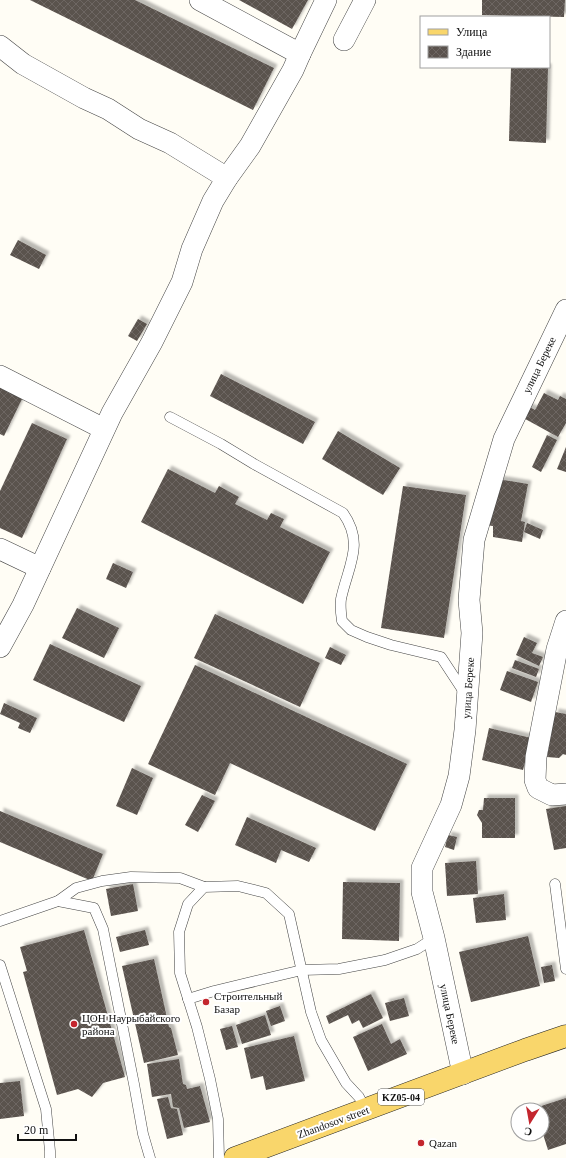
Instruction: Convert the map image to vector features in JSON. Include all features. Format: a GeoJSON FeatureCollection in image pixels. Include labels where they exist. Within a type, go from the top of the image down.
{"type":"FeatureCollection","features":[{"type":"Feature","properties":{"kind":"main road","name":"Zhandosov street"},"geometry":{"type":"LineString","coordinates":[[235,1158],[566,1036]]}},
{"type":"Feature","properties":{"kind":"street"},"geometry":{"type":"LineString","coordinates":[[200,0],[300,54]]}},
{"type":"Feature","properties":{"kind":"street"},"geometry":{"type":"LineString","coordinates":[[0,647],[23,605],[104,430],[182,282],[192,249],[213,201],[227,178],[250,146],[293,70],[326,0]]}},
{"type":"Feature","properties":{"kind":"street"},"geometry":{"type":"LineString","coordinates":[[344,40],[365,0]]}},
{"type":"Feature","properties":{"kind":"street"},"geometry":{"type":"LineString","coordinates":[[0,46],[23,64],[84,98],[108,109],[139,129],[170,143],[227,178]]}},
{"type":"Feature","properties":{"kind":"street","name":"улица Береке"},"geometry":{"type":"LineString","coordinates":[[463,1074],[434,938],[422,892],[422,868],[451,805],[459,776],[472,633],[469,600],[474,540],[504,439],[566,310]]}},
{"type":"Feature","properties":{"kind":"street"},"geometry":{"type":"LineString","coordinates":[[0,376],[104,430]]}},
{"type":"Feature","properties":{"kind":"street"},"geometry":{"type":"LineString","coordinates":[[0,549],[40,568]]}},
{"type":"Feature","properties":{"kind":"street"},"geometry":{"type":"LineString","coordinates":[[566,621],[557,650],[536,757],[535,780],[538,788],[552,796],[566,794]]}},
{"type":"Feature","properties":{"kind":"lane"},"geometry":{"type":"LineString","coordinates":[[170,418],[221,444],[343,513],[350,522],[355,537],[354,553],[341,601],[342,621],[351,630],[367,638],[391,646],[441,657],[467,696]]}},
{"type":"Feature","properties":{"kind":"lane"},"geometry":{"type":"LineString","coordinates":[[0,921],[58,901],[76,888],[102,881],[132,877],[180,878],[204,887],[238,886],[266,893],[289,914],[311,1012],[322,1040],[346,1082],[359,1097],[366,1110]]}},
{"type":"Feature","properties":{"kind":"lane"},"geometry":{"type":"LineString","coordinates":[[555,884],[566,969]]}},
{"type":"Feature","properties":{"kind":"lane"},"geometry":{"type":"LineString","coordinates":[[204,887],[188,904],[179,932],[180,972],[208,1071],[218,1119],[219,1158]]}},
{"type":"Feature","properties":{"kind":"lane"},"geometry":{"type":"LineString","coordinates":[[58,901],[94,908],[103,929],[134,1084],[142,1134],[150,1158]]}},
{"type":"Feature","properties":{"kind":"lane"},"geometry":{"type":"LineString","coordinates":[[188,999],[214,991],[302,970],[339,969],[385,960],[417,949],[434,938]]}},
{"type":"Feature","properties":{"kind":"lane"},"geometry":{"type":"LineString","coordinates":[[0,965],[46,1109],[50,1158]]}},
{"type":"Feature","properties":{"kind":"building"},"geometry":{"type":"Polygon","coordinates":[[[30,0],[135,0],[274,68],[253,110],[30,0]]]}},
{"type":"Feature","properties":{"kind":"building"},"geometry":{"type":"Polygon","coordinates":[[[239,0],[308,0],[292,29],[239,0]]]}},
{"type":"Feature","properties":{"kind":"building"},"geometry":{"type":"Polygon","coordinates":[[[482,0],[565,0],[564,17],[482,15],[482,0]]]}},
{"type":"Feature","properties":{"kind":"building"},"geometry":{"type":"Polygon","coordinates":[[[511,68],[548,68],[546,143],[509,141],[511,68]]]}},
{"type":"Feature","properties":{"kind":"building"},"geometry":{"type":"Polygon","coordinates":[[[18,240],[46,255],[39,269],[10,255],[18,240]]]}},
{"type":"Feature","properties":{"kind":"building"},"geometry":{"type":"Polygon","coordinates":[[[138,319],[147,324],[137,341],[128,336],[138,319]]]}},
{"type":"Feature","properties":{"kind":"building"},"geometry":{"type":"Polygon","coordinates":[[[221,374],[315,422],[303,444],[210,396],[221,374]]]}},
{"type":"Feature","properties":{"kind":"building"},"geometry":{"type":"Polygon","coordinates":[[[0,386],[23,397],[4,436],[0,434],[0,386]]]}},
{"type":"Feature","properties":{"kind":"building"},"geometry":{"type":"Polygon","coordinates":[[[544,393],[558,400],[560,396],[566,399],[566,423],[558,437],[518,415],[524,404],[535,410],[544,393]]]}},
{"type":"Feature","properties":{"kind":"building"},"geometry":{"type":"Polygon","coordinates":[[[32,423],[67,439],[22,538],[0,528],[0,491],[32,423]]]}},
{"type":"Feature","properties":{"kind":"building"},"geometry":{"type":"Polygon","coordinates":[[[338,431],[400,468],[383,495],[322,459],[338,431]]]}},
{"type":"Feature","properties":{"kind":"building"},"geometry":{"type":"Polygon","coordinates":[[[547,435],[557,440],[541,472],[532,467],[547,435]]]}},
{"type":"Feature","properties":{"kind":"building"},"geometry":{"type":"Polygon","coordinates":[[[566,447],[566,472],[557,469],[566,447]]]}},
{"type":"Feature","properties":{"kind":"building"},"geometry":{"type":"Polygon","coordinates":[[[168,469],[215,493],[219,486],[239,497],[235,504],[267,520],[271,513],[284,519],[280,527],[330,552],[303,604],[141,522],[168,469]]]}},
{"type":"Feature","properties":{"kind":"building"},"geometry":{"type":"Polygon","coordinates":[[[492,478],[528,484],[521,521],[525,522],[522,542],[493,537],[493,526],[484,525],[492,478]]]}},
{"type":"Feature","properties":{"kind":"building"},"geometry":{"type":"Polygon","coordinates":[[[403,486],[466,495],[444,638],[381,628],[403,486]]]}},
{"type":"Feature","properties":{"kind":"building"},"geometry":{"type":"Polygon","coordinates":[[[527,523],[543,530],[540,539],[524,532],[527,523]]]}},
{"type":"Feature","properties":{"kind":"building"},"geometry":{"type":"Polygon","coordinates":[[[113,563],[133,572],[126,588],[106,579],[113,563]]]}},
{"type":"Feature","properties":{"kind":"building"},"geometry":{"type":"Polygon","coordinates":[[[77,608],[119,628],[104,658],[62,638],[77,608]]]}},
{"type":"Feature","properties":{"kind":"building"},"geometry":{"type":"Polygon","coordinates":[[[215,614],[320,663],[300,707],[194,658],[215,614]]]}},
{"type":"Feature","properties":{"kind":"building"},"geometry":{"type":"Polygon","coordinates":[[[524,637],[537,643],[532,653],[543,657],[539,666],[516,655],[524,637]]]}},
{"type":"Feature","properties":{"kind":"building"},"geometry":{"type":"Polygon","coordinates":[[[50,644],[141,686],[124,722],[33,680],[50,644]]]}},
{"type":"Feature","properties":{"kind":"building"},"geometry":{"type":"Polygon","coordinates":[[[330,647],[346,655],[341,665],[325,658],[330,647]]]}},
{"type":"Feature","properties":{"kind":"building"},"geometry":{"type":"Polygon","coordinates":[[[515,660],[539,669],[536,677],[512,668],[515,660]]]}},
{"type":"Feature","properties":{"kind":"building"},"geometry":{"type":"Polygon","coordinates":[[[195,665],[407,764],[375,831],[230,763],[215,795],[148,764],[195,665]]]}},
{"type":"Feature","properties":{"kind":"building"},"geometry":{"type":"Polygon","coordinates":[[[507,671],[538,682],[531,702],[500,690],[507,671]]]}},
{"type":"Feature","properties":{"kind":"building"},"geometry":{"type":"Polygon","coordinates":[[[4,703],[37,718],[30,733],[18,728],[20,723],[0,714],[4,703]]]}},
{"type":"Feature","properties":{"kind":"building"},"geometry":{"type":"Polygon","coordinates":[[[555,712],[566,714],[566,755],[563,754],[559,758],[547,757],[555,712]]]}},
{"type":"Feature","properties":{"kind":"building"},"geometry":{"type":"Polygon","coordinates":[[[489,728],[531,738],[523,770],[482,760],[489,728]]]}},
{"type":"Feature","properties":{"kind":"building"},"geometry":{"type":"Polygon","coordinates":[[[132,768],[153,778],[137,815],[116,806],[132,768]]]}},
{"type":"Feature","properties":{"kind":"building"},"geometry":{"type":"Polygon","coordinates":[[[202,795],[215,801],[198,832],[185,825],[202,795]]]}},
{"type":"Feature","properties":{"kind":"building"},"geometry":{"type":"Polygon","coordinates":[[[484,798],[515,798],[515,838],[482,838],[482,823],[477,815],[479,810],[483,810],[484,798]]]}},
{"type":"Feature","properties":{"kind":"building"},"geometry":{"type":"Polygon","coordinates":[[[566,806],[566,848],[554,850],[546,809],[566,806]]]}},
{"type":"Feature","properties":{"kind":"building"},"geometry":{"type":"Polygon","coordinates":[[[0,811],[103,854],[92,881],[0,842],[0,811]]]}},
{"type":"Feature","properties":{"kind":"building"},"geometry":{"type":"Polygon","coordinates":[[[247,817],[316,848],[309,862],[281,850],[276,863],[235,845],[247,817]]]}},
{"type":"Feature","properties":{"kind":"building"},"geometry":{"type":"Polygon","coordinates":[[[448,835],[457,837],[454,850],[445,847],[448,835]]]}},
{"type":"Feature","properties":{"kind":"building"},"geometry":{"type":"Polygon","coordinates":[[[476,861],[478,894],[447,896],[445,863],[476,861]]]}},
{"type":"Feature","properties":{"kind":"building"},"geometry":{"type":"Polygon","coordinates":[[[343,882],[400,883],[399,941],[342,939],[343,882]]]}},
{"type":"Feature","properties":{"kind":"building"},"geometry":{"type":"Polygon","coordinates":[[[133,884],[138,911],[111,916],[106,889],[133,884]]]}},
{"type":"Feature","properties":{"kind":"building"},"geometry":{"type":"Polygon","coordinates":[[[504,894],[506,920],[476,923],[473,898],[504,894]]]}},
{"type":"Feature","properties":{"kind":"building","name":"ЦОН Наурыбайского района"},"geometry":{"type":"Polygon","coordinates":[[[84,930],[125,1077],[103,1083],[92,1097],[78,1089],[57,1095],[23,972],[27,971],[20,947],[84,930]]]}},
{"type":"Feature","properties":{"kind":"building"},"geometry":{"type":"Polygon","coordinates":[[[145,930],[149,945],[120,952],[116,937],[145,930]]]}},
{"type":"Feature","properties":{"kind":"building"},"geometry":{"type":"Polygon","coordinates":[[[528,936],[540,986],[471,1002],[459,952],[528,936]]]}},
{"type":"Feature","properties":{"kind":"building"},"geometry":{"type":"Polygon","coordinates":[[[154,959],[169,1027],[171,1028],[178,1055],[144,1063],[122,966],[154,959]]]}},
{"type":"Feature","properties":{"kind":"building"},"geometry":{"type":"Polygon","coordinates":[[[552,965],[555,981],[544,983],[541,967],[552,965]]]}},
{"type":"Feature","properties":{"kind":"building"},"geometry":{"type":"Polygon","coordinates":[[[371,994],[383,1018],[363,1028],[359,1020],[352,1024],[348,1015],[329,1024],[326,1016],[371,994]]]}},
{"type":"Feature","properties":{"kind":"building"},"geometry":{"type":"Polygon","coordinates":[[[404,998],[409,1016],[390,1021],[385,1003],[404,998]]]}},
{"type":"Feature","properties":{"kind":"building"},"geometry":{"type":"Polygon","coordinates":[[[280,1006],[285,1021],[271,1026],[266,1011],[280,1006]]]}},
{"type":"Feature","properties":{"kind":"building"},"geometry":{"type":"Polygon","coordinates":[[[265,1015],[271,1035],[242,1044],[236,1025],[265,1015]]]}},
{"type":"Feature","properties":{"kind":"building"},"geometry":{"type":"Polygon","coordinates":[[[382,1024],[391,1044],[400,1039],[407,1054],[368,1071],[353,1037],[382,1024]]]}},
{"type":"Feature","properties":{"kind":"building"},"geometry":{"type":"Polygon","coordinates":[[[232,1026],[238,1047],[226,1050],[220,1029],[232,1026]]]}},
{"type":"Feature","properties":{"kind":"building"},"geometry":{"type":"Polygon","coordinates":[[[294,1036],[305,1081],[266,1090],[263,1076],[251,1079],[244,1048],[294,1036]]]}},
{"type":"Feature","properties":{"kind":"building"},"geometry":{"type":"Polygon","coordinates":[[[179,1059],[183,1084],[186,1085],[187,1089],[200,1086],[210,1122],[184,1128],[179,1108],[173,1107],[171,1094],[152,1097],[147,1064],[179,1059]]]}},
{"type":"Feature","properties":{"kind":"building"},"geometry":{"type":"Polygon","coordinates":[[[20,1081],[24,1116],[0,1119],[0,1083],[20,1081]]]}},
{"type":"Feature","properties":{"kind":"building"},"geometry":{"type":"Polygon","coordinates":[[[168,1097],[171,1108],[177,1109],[183,1135],[167,1139],[157,1099],[168,1097]]]}},
{"type":"Feature","properties":{"kind":"building"},"geometry":{"type":"Polygon","coordinates":[[[566,1098],[566,1144],[548,1150],[545,1142],[550,1142],[550,1103],[566,1098]]]}},
{"type":"Feature","properties":{"kind":"place","name":"Строительный Базар"},"geometry":{"type":"Point","coordinates":[206,1002]}},
{"type":"Feature","properties":{"kind":"place","name":"ЦОН Наурыбайского района"},"geometry":{"type":"Point","coordinates":[74,1024]}},
{"type":"Feature","properties":{"kind":"place","name":"Qazan"},"geometry":{"type":"Point","coordinates":[421,1143]}}]}
